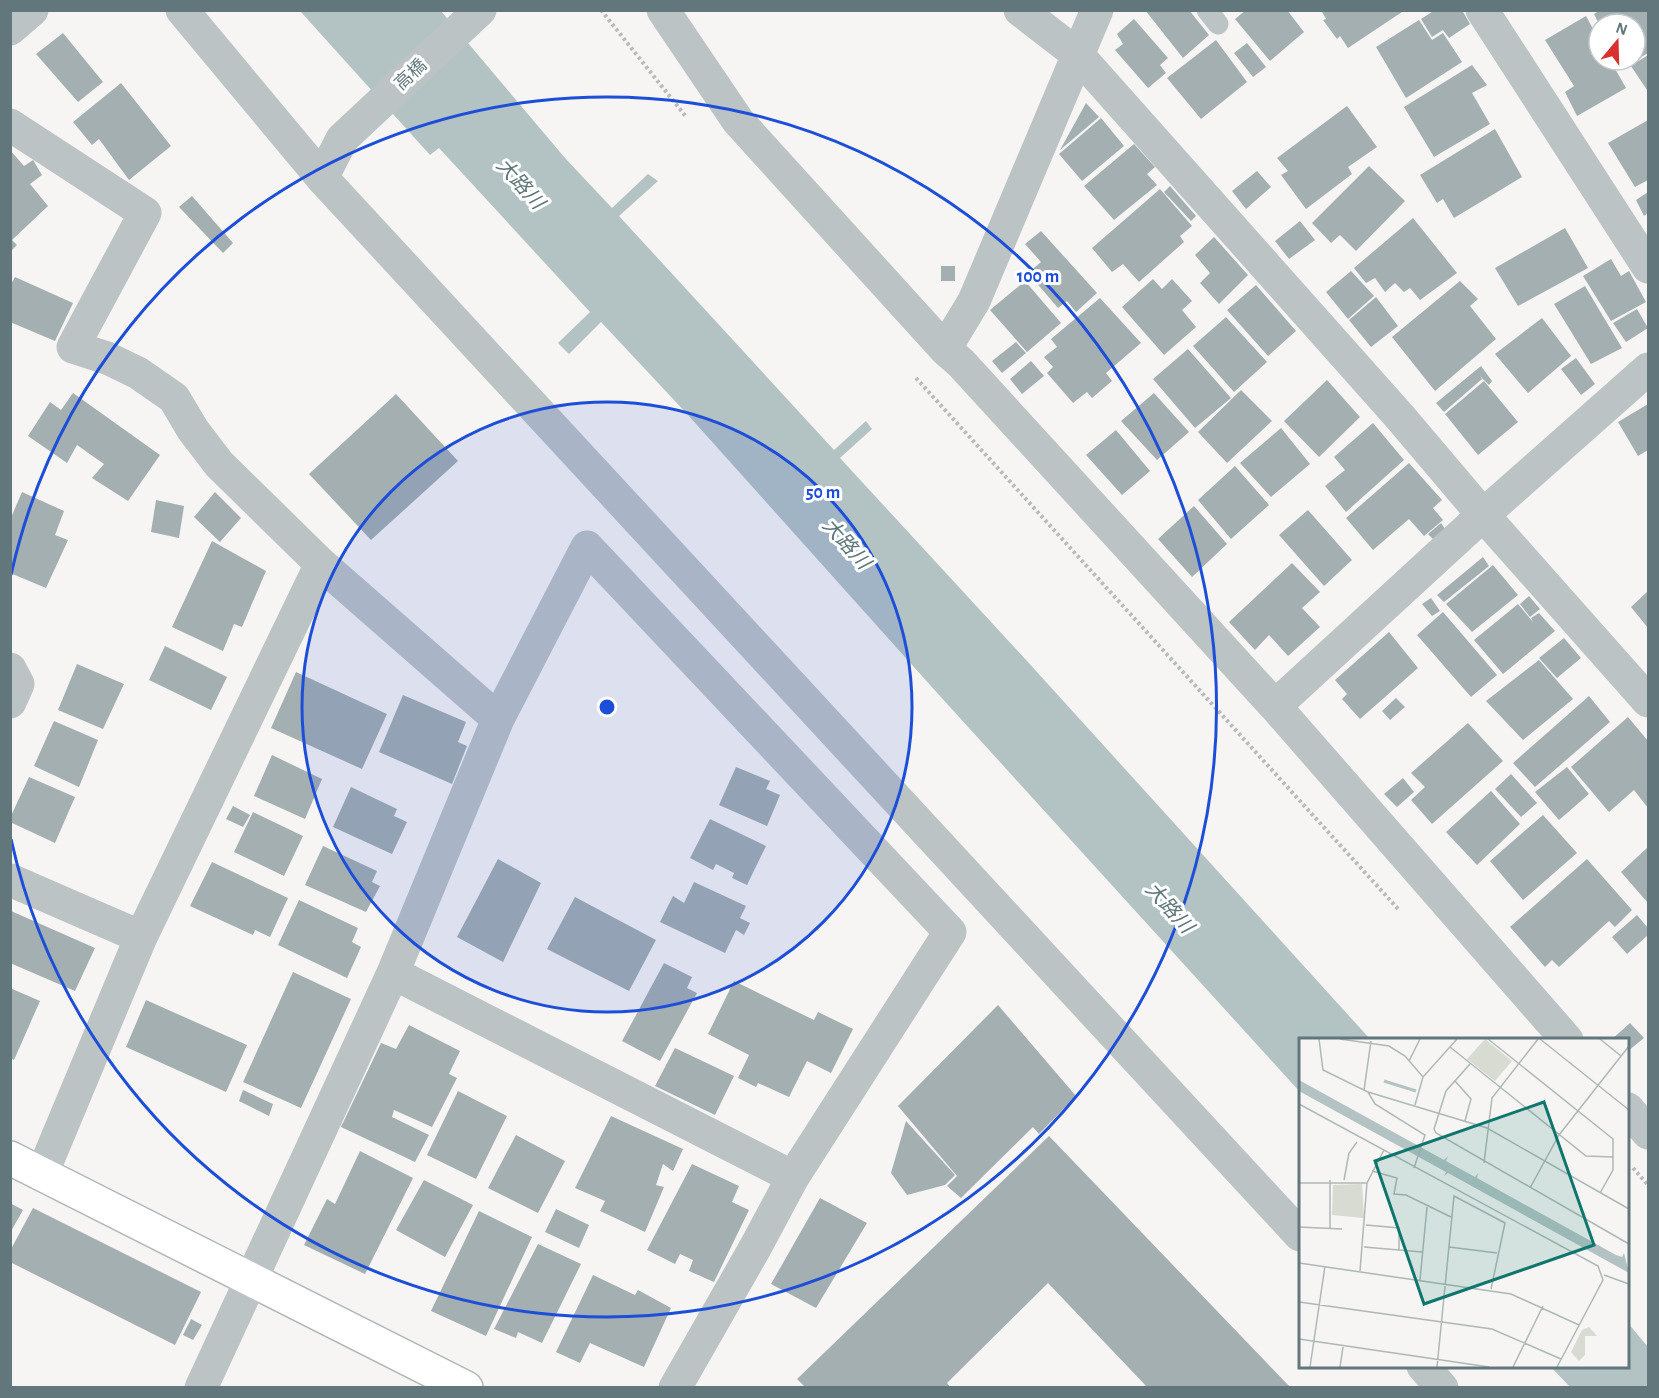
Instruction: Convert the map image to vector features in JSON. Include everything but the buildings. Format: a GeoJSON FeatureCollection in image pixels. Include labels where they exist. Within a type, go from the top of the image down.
{"type":"FeatureCollection","features":[{"type":"Feature","properties":{"kind":"street"},"geometry":{"type":"LineString","coordinates":[[10,29],[32,10]]}},
{"type":"Feature","properties":{"kind":"street"},"geometry":{"type":"LineString","coordinates":[[182,10],[322,178],[1299,1234]]}},
{"type":"Feature","properties":{"kind":"street","name":"高橋"},"geometry":{"type":"LineString","coordinates":[[322,178],[342,140],[480,10]]}},
{"type":"Feature","properties":{"kind":"street"},"geometry":{"type":"LineString","coordinates":[[663,10],[738,121],[1275,706],[1565,1038]]}},
{"type":"Feature","properties":{"kind":"street"},"geometry":{"type":"LineString","coordinates":[[1020,10],[1077,54],[1400,417],[1483,515],[1648,701]]}},
{"type":"Feature","properties":{"kind":"street"},"geometry":{"type":"LineString","coordinates":[[945,349],[974,301],[1097,10]]}},
{"type":"Feature","properties":{"kind":"street"},"geometry":{"type":"LineString","coordinates":[[1482,10],[1648,267]]}},
{"type":"Feature","properties":{"kind":"street"},"geometry":{"type":"LineString","coordinates":[[10,125],[145,213],[73,347],[106,358],[138,373],[174,398],[219,464],[321,564],[498,719]]}},
{"type":"Feature","properties":{"kind":"street"},"geometry":{"type":"LineString","coordinates":[[1275,706],[1483,515],[1648,369]]}},
{"type":"Feature","properties":{"kind":"street"},"geometry":{"type":"LineString","coordinates":[[201,1388],[393,973],[498,719],[587,547],[950,932],[793,1177],[675,1388]]}},
{"type":"Feature","properties":{"kind":"street"},"geometry":{"type":"LineString","coordinates":[[42,1174],[141,938],[321,564]]}},
{"type":"Feature","properties":{"kind":"street"},"geometry":{"type":"LineString","coordinates":[[10,669],[18,684],[10,702]]}},
{"type":"Feature","properties":{"kind":"street"},"geometry":{"type":"LineString","coordinates":[[10,880],[141,938]]}},
{"type":"Feature","properties":{"kind":"street"},"geometry":{"type":"LineString","coordinates":[[393,973],[793,1177]]}},
{"type":"Feature","properties":{"kind":"street"},"geometry":{"type":"LineString","coordinates":[[1629,1110],[1648,1133]]}},
{"type":"Feature","properties":{"kind":"street"},"geometry":{"type":"LineString","coordinates":[[10,1158],[252,1278],[465,1388]]}},
{"type":"Feature","properties":{"kind":"street"},"geometry":{"type":"LineString","coordinates":[[1425,1368],[1442,1388]]}},
{"type":"Feature","properties":{"kind":"path"},"geometry":{"type":"LineString","coordinates":[[601,10],[690,122]]}},
{"type":"Feature","properties":{"kind":"path"},"geometry":{"type":"LineString","coordinates":[[912,373],[1404,915]]}},
{"type":"Feature","properties":{"kind":"path"},"geometry":{"type":"LineString","coordinates":[[1629,1163],[1648,1185]]}},
{"type":"Feature","properties":{"kind":"water","name":"大路川"},"geometry":{"type":"Polygon","coordinates":[[[300,11],[441,11],[565,158],[612,208],[648,174],[658,181],[619,216],[834,450],[866,421],[872,429],[840,458],[1369,1038],[1299,1038],[1299,1091],[688,415],[601,322],[569,354],[558,343],[590,312],[439,148],[430,155],[300,11]]]}},
{"type":"Feature","properties":{"kind":"water"},"geometry":{"type":"Polygon","coordinates":[[[1629,1324],[1648,1347],[1648,1387],[1570,1387],[1552,1368],[1629,1368],[1629,1324]]]}}]}
